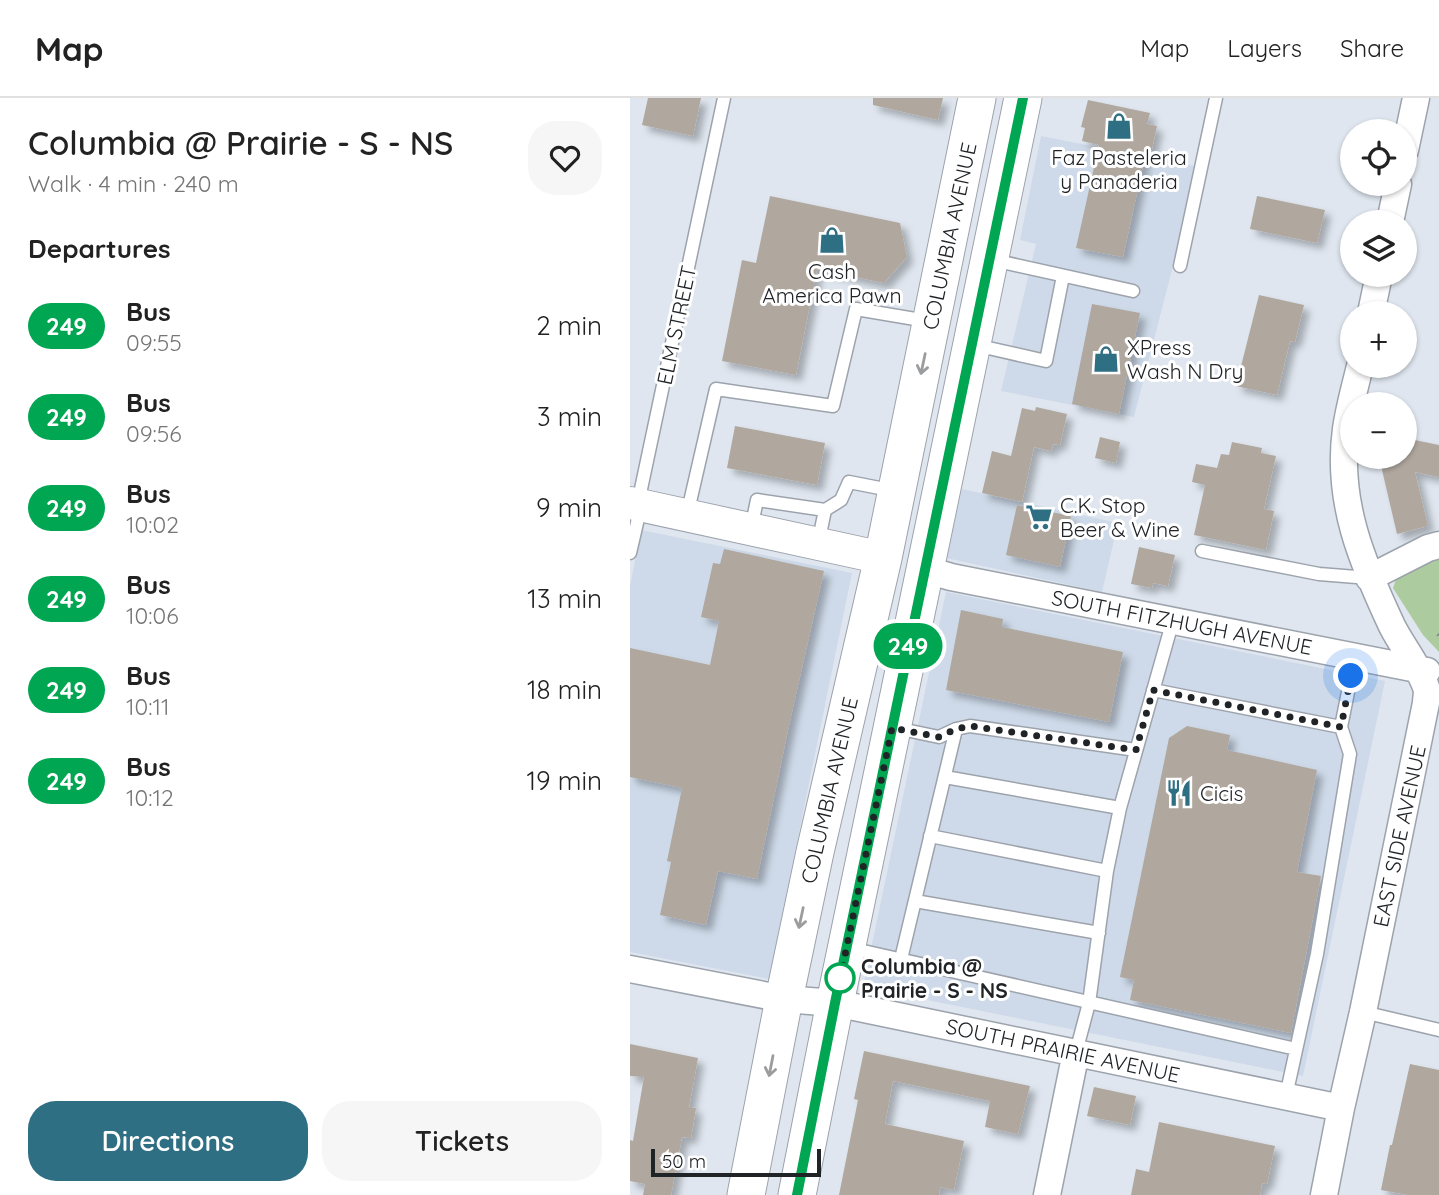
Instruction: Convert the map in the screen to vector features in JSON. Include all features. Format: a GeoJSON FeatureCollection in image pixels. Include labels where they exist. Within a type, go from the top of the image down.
{"type":"FeatureCollection","features":[{"type":"Feature","properties":{"kind":"main road","name":"COLUMBIA AVENUE"},"geometry":{"type":"LineString","coordinates":[[746,1195],[784,999],[883,558],[977,98]]}},
{"type":"Feature","properties":{"kind":"main road","name":"COLUMBIA AVENUE"},"geometry":{"type":"LineString","coordinates":[[797,1195],[1023,98]]}},
{"type":"Feature","properties":{"kind":"main road"},"geometry":{"type":"LineString","coordinates":[[947,250],[989,260]]}},
{"type":"Feature","properties":{"kind":"main road"},"geometry":{"type":"LineString","coordinates":[[883,558],[924,569]]}},
{"type":"Feature","properties":{"kind":"street"},"geometry":{"type":"LineString","coordinates":[[1412,119],[1416,98]]}},
{"type":"Feature","properties":{"kind":"street","name":"EAST SIDE AVENUE"},"geometry":{"type":"LineString","coordinates":[[1324,1195],[1426,703],[1428,672],[1397,637],[1370,578],[1346,501],[1346,429],[1357,378]]}},
{"type":"Feature","properties":{"kind":"street"},"geometry":{"type":"LineString","coordinates":[[634,504],[883,558]]}},
{"type":"Feature","properties":{"kind":"street"},"geometry":{"type":"LineString","coordinates":[[1370,578],[1439,545]]}},
{"type":"Feature","properties":{"kind":"street","name":"SOUTH FITZHUGH AVENUE"},"geometry":{"type":"LineString","coordinates":[[924,569],[951,577],[1428,672]]}},
{"type":"Feature","properties":{"kind":"street","name":"SOUTH PRAIRIE AVENUE"},"geometry":{"type":"LineString","coordinates":[[630,969],[784,999],[835,1003],[1341,1108]]}},
{"type":"Feature","properties":{"kind":"street"},"geometry":{"type":"LineString","coordinates":[[1047,1195],[1076,1052]]}},
{"type":"Feature","properties":{"kind":"lane","name":"ELM STREET"},"geometry":{"type":"LineString","coordinates":[[630,553],[634,504],[644,475],[724,98]]}},
{"type":"Feature","properties":{"kind":"lane"},"geometry":{"type":"LineString","coordinates":[[1180,266],[1216,98]]}},
{"type":"Feature","properties":{"kind":"lane"},"geometry":{"type":"LineString","coordinates":[[989,260],[1133,291]]}},
{"type":"Feature","properties":{"kind":"lane"},"geometry":{"type":"LineString","coordinates":[[971,344],[1046,360],[1063,276]]}},
{"type":"Feature","properties":{"kind":"lane"},"geometry":{"type":"LineString","coordinates":[[687,515],[716,389],[833,406],[856,309],[931,322]]}},
{"type":"Feature","properties":{"kind":"lane"},"geometry":{"type":"LineString","coordinates":[[751,529],[757,500],[825,510],[841,500],[849,482],[897,491]]}},
{"type":"Feature","properties":{"kind":"lane"},"geometry":{"type":"LineString","coordinates":[[818,544],[825,510]]}},
{"type":"Feature","properties":{"kind":"lane"},"geometry":{"type":"LineString","coordinates":[[1202,551],[1319,574],[1370,578]]}},
{"type":"Feature","properties":{"kind":"lane"},"geometry":{"type":"LineString","coordinates":[[1076,1052],[1089,1003],[1107,871],[1120,808],[1174,620]]}},
{"type":"Feature","properties":{"kind":"lane"},"geometry":{"type":"LineString","coordinates":[[1286,1096],[1317,954],[1350,754],[1341,727],[1355,657]]}},
{"type":"Feature","properties":{"kind":"lane"},"geometry":{"type":"LineString","coordinates":[[1153,690],[1341,727]]}},
{"type":"Feature","properties":{"kind":"lane"},"geometry":{"type":"LineString","coordinates":[[892,728],[939,737],[970,726],[1136,750]]}},
{"type":"Feature","properties":{"kind":"lane"},"geometry":{"type":"LineString","coordinates":[[901,959],[956,729]]}},
{"type":"Feature","properties":{"kind":"lane"},"geometry":{"type":"LineString","coordinates":[[945,777],[1120,808]]}},
{"type":"Feature","properties":{"kind":"lane"},"geometry":{"type":"LineString","coordinates":[[930,836],[1107,871]]}},
{"type":"Feature","properties":{"kind":"lane"},"geometry":{"type":"LineString","coordinates":[[915,901],[1099,933]]}},
{"type":"Feature","properties":{"kind":"lane"},"geometry":{"type":"LineString","coordinates":[[847,947],[1296,1049]]}},
{"type":"Feature","properties":{"kind":"lane"},"geometry":{"type":"LineString","coordinates":[[1363,1012],[1439,1030]]}},
{"type":"Feature","properties":{"kind":"shaded area"},"geometry":{"type":"Polygon","coordinates":[[[1041,136],[1194,166],[1172,270],[1134,417],[1001,391],[1036,244],[1020,240],[1041,136]]]}},
{"type":"Feature","properties":{"kind":"shaded area"},"geometry":{"type":"Polygon","coordinates":[[[962,489],[1118,523],[1102,592],[946,558],[962,489]]]}},
{"type":"Feature","properties":{"kind":"shaded area"},"geometry":{"type":"Polygon","coordinates":[[[641,530],[852,573],[769,979],[630,952],[630,586],[641,530]]]}},
{"type":"Feature","properties":{"kind":"shaded area"},"geometry":{"type":"Polygon","coordinates":[[[946,592],[1385,681],[1303,1076],[863,987],[946,592]]]}},
{"type":"Feature","properties":{"kind":"green space"},"geometry":{"type":"Polygon","coordinates":[[[1439,553],[1439,652],[1423,635],[1393,588],[1397,576],[1439,553]]]}},
{"type":"Feature","properties":{"kind":"building"},"geometry":{"type":"Polygon","coordinates":[[[648,98],[701,98],[693,136],[642,125],[648,98]]]}},
{"type":"Feature","properties":{"kind":"building"},"geometry":{"type":"Polygon","coordinates":[[[873,98],[943,98],[938,120],[873,105],[873,98]]]}},
{"type":"Feature","properties":{"kind":"building"},"geometry":{"type":"Polygon","coordinates":[[[1088,100],[1150,113],[1147,124],[1157,126],[1151,153],[1146,152],[1123,257],[1076,248],[1099,145],[1082,141],[1085,128],[1081,127],[1088,100]]]}},
{"type":"Feature","properties":{"kind":"building"},"geometry":{"type":"Polygon","coordinates":[[[770,196],[900,223],[907,257],[884,283],[817,269],[796,375],[722,361],[742,260],[756,263],[770,196]]]}},
{"type":"Feature","properties":{"kind":"building"},"geometry":{"type":"Polygon","coordinates":[[[1257,196],[1325,210],[1317,243],[1250,229],[1257,196]]]}},
{"type":"Feature","properties":{"kind":"building"},"geometry":{"type":"Polygon","coordinates":[[[1259,295],[1304,305],[1295,342],[1290,341],[1277,395],[1236,386],[1259,295]]]}},
{"type":"Feature","properties":{"kind":"building","name":"XPress Wash N Dry"},"geometry":{"type":"Polygon","coordinates":[[[1092,304],[1140,313],[1119,414],[1072,404],[1092,304]]]}},
{"type":"Feature","properties":{"kind":"building"},"geometry":{"type":"Polygon","coordinates":[[[1036,407],[1067,414],[1060,445],[1053,444],[1051,451],[1034,447],[1022,502],[982,493],[992,451],[1011,456],[1022,408],[1035,411],[1036,407]]]}},
{"type":"Feature","properties":{"kind":"building"},"geometry":{"type":"Polygon","coordinates":[[[735,426],[825,443],[817,485],[727,468],[735,426]]]}},
{"type":"Feature","properties":{"kind":"building"},"geometry":{"type":"Polygon","coordinates":[[[1100,437],[1120,442],[1116,463],[1095,458],[1100,437]]]}},
{"type":"Feature","properties":{"kind":"building"},"geometry":{"type":"Polygon","coordinates":[[[1417,440],[1439,445],[1439,477],[1415,472],[1428,526],[1397,534],[1382,470],[1417,469],[1417,440]]]}},
{"type":"Feature","properties":{"kind":"building"},"geometry":{"type":"Polygon","coordinates":[[[1232,442],[1262,448],[1261,453],[1276,456],[1264,509],[1274,511],[1266,550],[1194,535],[1205,485],[1192,482],[1196,464],[1217,468],[1221,454],[1229,455],[1232,442]]]}},
{"type":"Feature","properties":{"kind":"building"},"geometry":{"type":"Polygon","coordinates":[[[1017,505],[1071,516],[1060,567],[1006,555],[1017,505]]]}},
{"type":"Feature","properties":{"kind":"building"},"geometry":{"type":"Polygon","coordinates":[[[1139,547],[1175,555],[1168,586],[1153,583],[1152,588],[1131,584],[1139,547]]]}},
{"type":"Feature","properties":{"kind":"building"},"geometry":{"type":"Polygon","coordinates":[[[724,549],[824,571],[757,879],[718,871],[706,925],[660,915],[671,862],[667,861],[682,788],[630,777],[630,648],[710,665],[719,621],[701,617],[713,563],[720,564],[724,549]]]}},
{"type":"Feature","properties":{"kind":"building"},"geometry":{"type":"Polygon","coordinates":[[[961,610],[1003,619],[1002,627],[1123,652],[1109,722],[946,690],[961,610]]]}},
{"type":"Feature","properties":{"kind":"building"},"geometry":{"type":"Polygon","coordinates":[[[1187,726],[1230,735],[1227,750],[1317,770],[1297,872],[1321,876],[1291,1033],[1130,1000],[1134,980],[1120,977],[1169,738],[1187,726]]]}},
{"type":"Feature","properties":{"kind":"building"},"geometry":{"type":"Polygon","coordinates":[[[630,1044],[698,1058],[689,1107],[696,1108],[691,1138],[682,1137],[671,1195],[643,1195],[645,1184],[630,1181],[630,1140],[633,1141],[644,1077],[630,1076],[630,1044]]]}},
{"type":"Feature","properties":{"kind":"building"},"geometry":{"type":"Polygon","coordinates":[[[864,1051],[1030,1086],[1018,1134],[985,1127],[990,1101],[893,1081],[885,1124],[964,1141],[954,1190],[940,1187],[939,1195],[839,1195],[858,1100],[854,1099],[864,1051]]]}},
{"type":"Feature","properties":{"kind":"building"},"geometry":{"type":"Polygon","coordinates":[[[1410,1064],[1439,1070],[1439,1195],[1408,1195],[1381,1190],[1410,1064]]]}},
{"type":"Feature","properties":{"kind":"building"},"geometry":{"type":"Polygon","coordinates":[[[1094,1087],[1136,1096],[1130,1125],[1087,1116],[1094,1087]]]}},
{"type":"Feature","properties":{"kind":"building"},"geometry":{"type":"Polygon","coordinates":[[[1159,1122],[1275,1146],[1267,1184],[1262,1183],[1260,1195],[1131,1195],[1136,1169],[1149,1172],[1159,1122]]]}},
{"type":"Feature","properties":{"kind":"bus line","name":"249"},"geometry":{"type":"LineString","coordinates":[[797,1195],[1023,98]]}},
{"type":"Feature","properties":{"kind":"place","name":"Faz Pasteleria y Panaderia"},"geometry":{"type":"Point","coordinates":[1119,126]}},
{"type":"Feature","properties":{"kind":"place","name":"Cash America Pawn"},"geometry":{"type":"Point","coordinates":[832,240]}},
{"type":"Feature","properties":{"kind":"place","name":"XPress Wash N Dry"},"geometry":{"type":"Point","coordinates":[1106,359]}},
{"type":"Feature","properties":{"kind":"place","name":"C.K. Stop Beer & Wine"},"geometry":{"type":"Point","coordinates":[1039,517]}},
{"type":"Feature","properties":{"kind":"place","name":"Cicis"},"geometry":{"type":"Point","coordinates":[1179,793]}},
{"type":"Feature","properties":{"kind":"place","name":"Columbia @ Prairie - S - NS"},"geometry":{"type":"Point","coordinates":[840,978]}},
{"type":"Feature","properties":{"kind":"route"},"geometry":{"type":"LineString","coordinates":[[840,978],[839,984],[892,728],[939,737],[970,726],[1136,750],[1153,690],[1341,727],[1351,676]]}}]}
